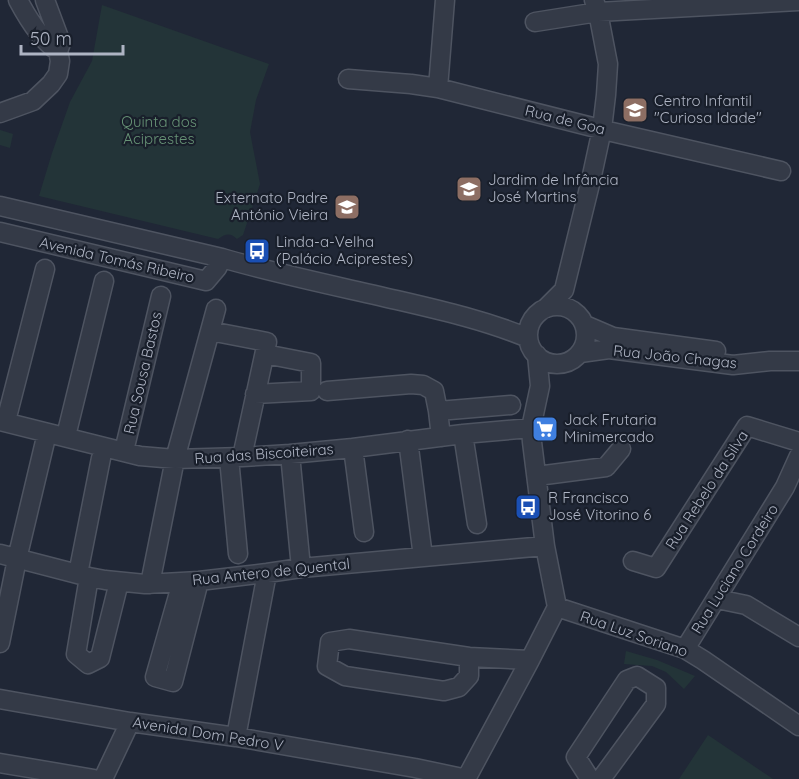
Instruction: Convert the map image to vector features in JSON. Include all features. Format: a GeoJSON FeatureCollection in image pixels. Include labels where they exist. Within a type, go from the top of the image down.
{"type":"FeatureCollection","features":[{"type":"Feature","properties":{"kind":"street"},"geometry":{"type":"LineString","coordinates":[[18,0],[49,45],[58,51]]}},
{"type":"Feature","properties":{"kind":"street"},"geometry":{"type":"LineString","coordinates":[[0,113],[33,101],[51,84],[57,74],[60,61],[58,51],[61,43],[45,0]]}},
{"type":"Feature","properties":{"kind":"street"},"geometry":{"type":"LineString","coordinates":[[438,88],[445,0]]}},
{"type":"Feature","properties":{"kind":"street"},"geometry":{"type":"LineString","coordinates":[[535,22],[596,6],[799,1]]}},
{"type":"Feature","properties":{"kind":"street"},"geometry":{"type":"LineString","coordinates":[[564,290],[586,334],[585,344],[573,359],[554,364],[544,361],[531,347],[530,329],[538,313],[564,290],[602,129],[608,64],[596,6]]}},
{"type":"Feature","properties":{"kind":"street","name":"Rua de Goa"},"geometry":{"type":"LineString","coordinates":[[348,80],[438,88],[781,171]]}},
{"type":"Feature","properties":{"kind":"street","name":"Avenida Tomás Ribeiro"},"geometry":{"type":"LineString","coordinates":[[1,210],[222,258],[438,309],[507,318],[530,329]]}},
{"type":"Feature","properties":{"kind":"street","name":"Avenida Tomás Ribeiro"},"geometry":{"type":"LineString","coordinates":[[0,232],[206,281],[222,258]]}},
{"type":"Feature","properties":{"kind":"street"},"geometry":{"type":"LineString","coordinates":[[3,421],[45,269]]}},
{"type":"Feature","properties":{"kind":"street"},"geometry":{"type":"LineString","coordinates":[[66,436],[104,281]]}},
{"type":"Feature","properties":{"kind":"street","name":"Rua Sousa Bastos"},"geometry":{"type":"LineString","coordinates":[[124,451],[161,296]]}},
{"type":"Feature","properties":{"kind":"street"},"geometry":{"type":"LineString","coordinates":[[546,308],[565,307],[579,318]]}},
{"type":"Feature","properties":{"kind":"street"},"geometry":{"type":"LineString","coordinates":[[150,584],[176,459],[216,309]]}},
{"type":"Feature","properties":{"kind":"street","name":"Rua João Chagas"},"geometry":{"type":"LineString","coordinates":[[579,318],[613,337],[681,345],[770,362]]}},
{"type":"Feature","properties":{"kind":"street"},"geometry":{"type":"LineString","coordinates":[[210,331],[311,363],[310,391],[255,394]]}},
{"type":"Feature","properties":{"kind":"street"},"geometry":{"type":"LineString","coordinates":[[238,554],[235,458],[255,394],[266,348]]}},
{"type":"Feature","properties":{"kind":"street","name":"Rua João Chagas"},"geometry":{"type":"LineString","coordinates":[[580,352],[609,349],[733,365],[799,361]]}},
{"type":"Feature","properties":{"kind":"street"},"geometry":{"type":"LineString","coordinates":[[466,779],[557,607],[545,546],[531,428],[540,386],[537,355]]}},
{"type":"Feature","properties":{"kind":"street"},"geometry":{"type":"LineString","coordinates":[[540,386],[554,364]]}},
{"type":"Feature","properties":{"kind":"street"},"geometry":{"type":"LineString","coordinates":[[327,392],[411,384],[423,385],[434,391],[441,437]]}},
{"type":"Feature","properties":{"kind":"street"},"geometry":{"type":"LineString","coordinates":[[438,411],[511,405]]}},
{"type":"Feature","properties":{"kind":"street","name":"Rua das Biscoiteiras"},"geometry":{"type":"LineString","coordinates":[[3,421],[141,456],[176,459],[290,454],[531,428]]}},
{"type":"Feature","properties":{"kind":"street","name":"Rua Rebelo da Silva"},"geometry":{"type":"LineString","coordinates":[[633,561],[656,568],[747,426],[799,442]]}},
{"type":"Feature","properties":{"kind":"street"},"geometry":{"type":"LineString","coordinates":[[0,643],[9,556],[47,433]]}},
{"type":"Feature","properties":{"kind":"street"},"geometry":{"type":"LineString","coordinates":[[463,434],[477,524]]}},
{"type":"Feature","properties":{"kind":"street"},"geometry":{"type":"LineString","coordinates":[[408,440],[423,557]]}},
{"type":"Feature","properties":{"kind":"street"},"geometry":{"type":"LineString","coordinates":[[353,448],[364,532]]}},
{"type":"Feature","properties":{"kind":"street"},"geometry":{"type":"LineString","coordinates":[[537,476],[606,467],[621,448]]}},
{"type":"Feature","properties":{"kind":"street"},"geometry":{"type":"LineString","coordinates":[[290,454],[301,568]]}},
{"type":"Feature","properties":{"kind":"street","name":"Rua Luciano Cordeiro"},"geometry":{"type":"LineString","coordinates":[[685,649],[792,492],[799,456]]}},
{"type":"Feature","properties":{"kind":"street"},"geometry":{"type":"LineString","coordinates":[[101,458],[84,575],[76,654],[88,664],[100,658],[120,582]]}},
{"type":"Feature","properties":{"kind":"street","name":"Rua Antero de Quental"},"geometry":{"type":"LineString","coordinates":[[9,556],[84,575],[120,582],[150,584],[545,546]]}},
{"type":"Feature","properties":{"kind":"street"},"geometry":{"type":"LineString","coordinates":[[236,737],[267,573]]}},
{"type":"Feature","properties":{"kind":"street"},"geometry":{"type":"LineString","coordinates":[[717,599],[746,605],[799,637]]}},
{"type":"Feature","properties":{"kind":"street","name":"Rua Luz Soriano"},"geometry":{"type":"LineString","coordinates":[[557,607],[685,649],[799,726]]}},
{"type":"Feature","properties":{"kind":"street"},"geometry":{"type":"LineString","coordinates":[[469,657],[469,676],[459,687],[444,692],[345,676],[327,666],[330,642],[349,639],[469,657],[530,660]]}},
{"type":"Feature","properties":{"kind":"street"},"geometry":{"type":"LineString","coordinates":[[590,779],[576,757],[627,680],[637,676],[656,688],[656,704],[601,779]]}},
{"type":"Feature","properties":{"kind":"street","name":"Avenida Dom Pedro V"},"geometry":{"type":"LineString","coordinates":[[0,699],[130,722],[236,737],[415,774],[466,779]]}},
{"type":"Feature","properties":{"kind":"street"},"geometry":{"type":"LineString","coordinates":[[104,779],[130,722]]}},
{"type":"Feature","properties":{"kind":"street"},"geometry":{"type":"LineString","coordinates":[[0,764],[82,778]]}},
{"type":"Feature","properties":{"kind":"green space","name":"Quinta dos Aciprestes"},"geometry":{"type":"Polygon","coordinates":[[[102,5],[269,64],[256,100],[250,132],[260,184],[243,235],[237,239],[228,234],[218,239],[39,196],[70,102],[92,61],[102,5]]]}},
{"type":"Feature","properties":{"kind":"green space"},"geometry":{"type":"Polygon","coordinates":[[[0,130],[13,134],[10,148],[0,145],[0,130]]]}},
{"type":"Feature","properties":{"kind":"green space"},"geometry":{"type":"Polygon","coordinates":[[[626,651],[657,660],[695,676],[684,689],[666,672],[652,666],[624,664],[626,651]]]}},
{"type":"Feature","properties":{"kind":"green space"},"geometry":{"type":"Polygon","coordinates":[[[708,735],[773,779],[679,779],[708,735]]]}},
{"type":"Feature","properties":{"kind":"place","name":"Centro Infantil \"Curiosa Idade\""},"geometry":{"type":"Point","coordinates":[635,110]}},
{"type":"Feature","properties":{"kind":"place","name":"Jardim de Infância José Martins"},"geometry":{"type":"Point","coordinates":[469,189]}},
{"type":"Feature","properties":{"kind":"place","name":"Externato Padre António Vieira"},"geometry":{"type":"Point","coordinates":[347,207]}},
{"type":"Feature","properties":{"kind":"place","name":"Linda-a-Velha (Palácio Aciprestes)"},"geometry":{"type":"Point","coordinates":[257,251]}},
{"type":"Feature","properties":{"kind":"place","name":"Jack Frutaria Minimercado"},"geometry":{"type":"Point","coordinates":[545,429]}},
{"type":"Feature","properties":{"kind":"place","name":"R Francisco José Vitorino 6"},"geometry":{"type":"Point","coordinates":[528,507]}}]}
